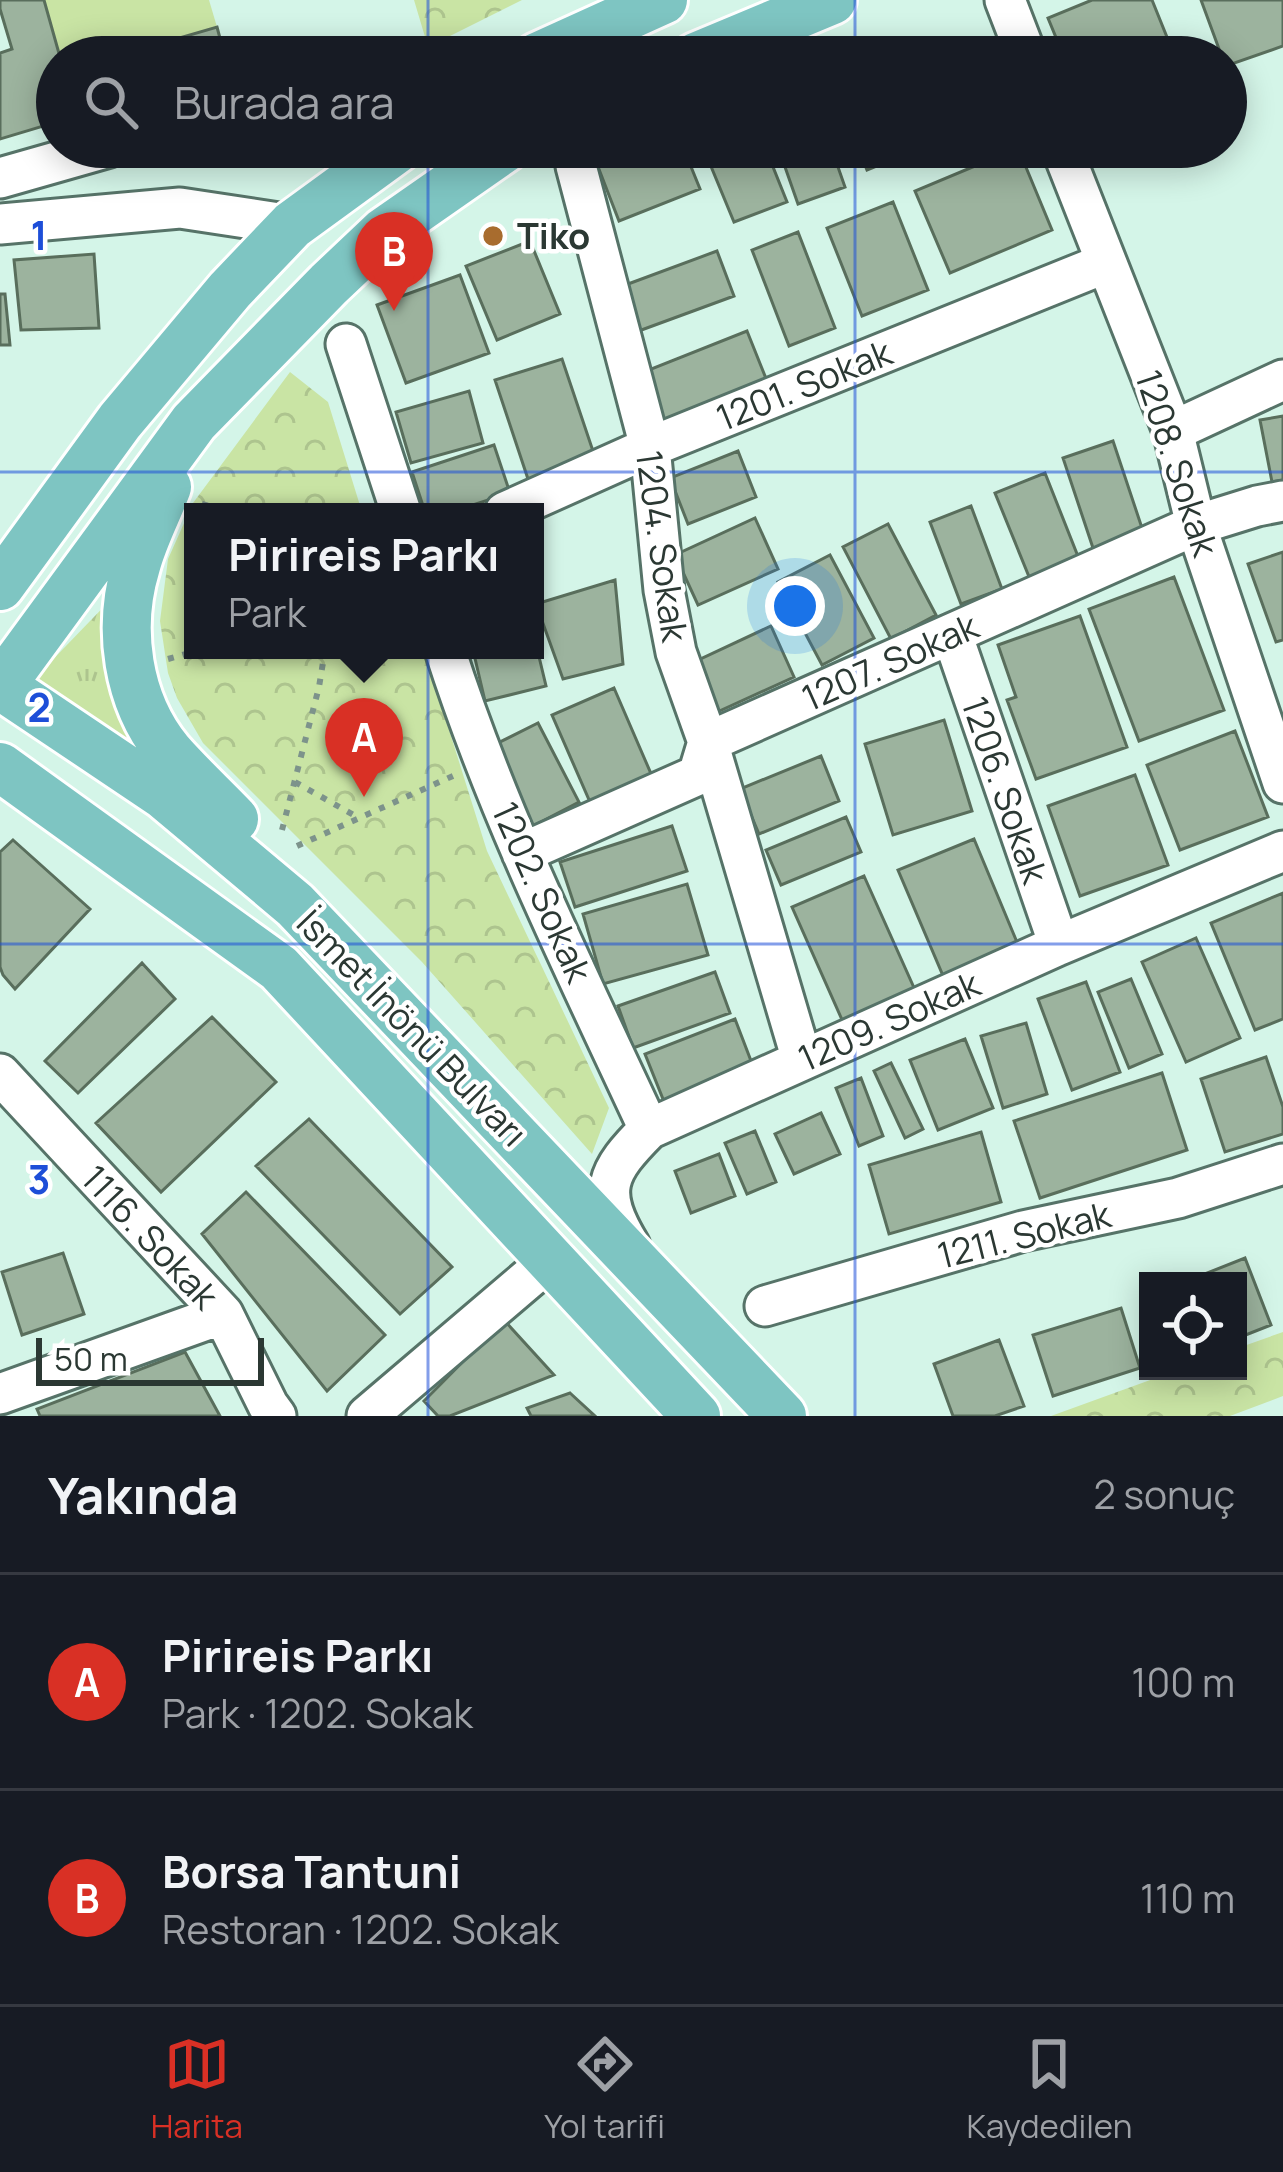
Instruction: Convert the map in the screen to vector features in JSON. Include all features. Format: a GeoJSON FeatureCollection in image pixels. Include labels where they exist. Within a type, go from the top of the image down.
{"type":"FeatureCollection","features":[{"type":"Feature","properties":{"kind":"main road"},"geometry":{"type":"LineString","coordinates":[[583,36],[663,0]]}},
{"type":"Feature","properties":{"kind":"main road"},"geometry":{"type":"LineString","coordinates":[[746,36],[832,0]]}},
{"type":"Feature","properties":{"kind":"main road"},"geometry":{"type":"LineString","coordinates":[[0,586],[120,422],[230,290],[292,225],[370,168]]}},
{"type":"Feature","properties":{"kind":"main road"},"geometry":{"type":"LineString","coordinates":[[0,686],[194,422],[384,232],[476,168]]}},
{"type":"Feature","properties":{"kind":"main road"},"geometry":{"type":"LineString","coordinates":[[0,535],[81,450],[120,422]]}},
{"type":"Feature","properties":{"kind":"main road"},"geometry":{"type":"LineString","coordinates":[[194,422],[137,561],[126,619],[132,675],[140,702],[167,750],[254,839],[295,905]]}},
{"type":"Feature","properties":{"kind":"main road","name":"İsmet İnönü Bulvarı"},"geometry":{"type":"LineString","coordinates":[[0,686],[164,795],[295,905],[782,1416]]}},
{"type":"Feature","properties":{"kind":"main road","name":"İsmet İnönü Bulvarı"},"geometry":{"type":"LineString","coordinates":[[0,767],[279,968],[696,1416]]}},
{"type":"Feature","properties":{"kind":"street"},"geometry":{"type":"LineString","coordinates":[[1005,0],[1019,36]]}},
{"type":"Feature","properties":{"kind":"street"},"geometry":{"type":"LineString","coordinates":[[0,178],[36,168]]}},
{"type":"Feature","properties":{"kind":"street","name":"1204. Sokak"},"geometry":{"type":"LineString","coordinates":[[577,168],[650,447],[664,590],[676,652],[708,742],[802,1060]]}},
{"type":"Feature","properties":{"kind":"street","name":"1208. Sokak"},"geometry":{"type":"LineString","coordinates":[[1069,168],[1173,430],[1196,524],[1283,783]]}},
{"type":"Feature","properties":{"kind":"street"},"geometry":{"type":"LineString","coordinates":[[0,224],[180,208],[292,225]]}},
{"type":"Feature","properties":{"kind":"street","name":"1201. Sokak"},"geometry":{"type":"LineString","coordinates":[[525,503],[650,447],[1106,262]]}},
{"type":"Feature","properties":{"kind":"street"},"geometry":{"type":"LineString","coordinates":[[346,344],[398,503]]}},
{"type":"Feature","properties":{"kind":"street"},"geometry":{"type":"LineString","coordinates":[[1173,430],[1283,380]]}},
{"type":"Feature","properties":{"kind":"street","name":"1207. Sokak"},"geometry":{"type":"LineString","coordinates":[[522,853],[698,775],[708,742],[1196,524],[1283,501]]}},
{"type":"Feature","properties":{"kind":"street","name":"1206. Sokak"},"geometry":{"type":"LineString","coordinates":[[952,634],[1059,945]]}},
{"type":"Feature","properties":{"kind":"street","name":"1202. Sokak"},"geometry":{"type":"LineString","coordinates":[[448,659],[522,853],[649,1129]]}},
{"type":"Feature","properties":{"kind":"street","name":"1209. Sokak"},"geometry":{"type":"LineString","coordinates":[[646,1270],[613,1218],[608,1191],[618,1160],[649,1129],[1059,945],[1283,851]]}},
{"type":"Feature","properties":{"kind":"street","name":"1116. Sokak"},"geometry":{"type":"LineString","coordinates":[[0,1074],[14,1112],[223,1314],[276,1416]]}},
{"type":"Feature","properties":{"kind":"street","name":"1211. Sokak"},"geometry":{"type":"LineString","coordinates":[[765,1306],[1023,1232],[1178,1198],[1283,1164]]}},
{"type":"Feature","properties":{"kind":"street"},"geometry":{"type":"LineString","coordinates":[[367,1416],[549,1261]]}},
{"type":"Feature","properties":{"kind":"street"},"geometry":{"type":"LineString","coordinates":[[0,1394],[223,1314]]}},
{"type":"Feature","properties":{"kind":"path"},"geometry":{"type":"LineString","coordinates":[[187,502],[194,503]]}},
{"type":"Feature","properties":{"kind":"path"},"geometry":{"type":"LineString","coordinates":[[159,662],[184,655]]}},
{"type":"Feature","properties":{"kind":"path"},"geometry":{"type":"LineString","coordinates":[[282,830],[324,659]]}},
{"type":"Feature","properties":{"kind":"path"},"geometry":{"type":"LineString","coordinates":[[297,846],[485,761]]}},
{"type":"Feature","properties":{"kind":"path"},"geometry":{"type":"LineString","coordinates":[[295,782],[359,818]]}},
{"type":"Feature","properties":{"kind":"green space"},"geometry":{"type":"Polygon","coordinates":[[[44,0],[209,0],[217,27],[186,36],[54,36],[44,0]]]}},
{"type":"Feature","properties":{"kind":"green space"},"geometry":{"type":"Polygon","coordinates":[[[414,0],[522,0],[450,36],[425,36],[414,0]]]}},
{"type":"Feature","properties":{"kind":"green space"},"geometry":{"type":"Polygon","coordinates":[[[290,372],[328,402],[359,503],[193,503],[290,372]]]}},
{"type":"Feature","properties":{"kind":"green space"},"geometry":{"type":"Polygon","coordinates":[[[184,523],[184,659],[427,659],[487,851],[609,1108],[592,1154],[422,962],[203,743],[168,673],[160,621],[168,559],[184,523]]]}},
{"type":"Feature","properties":{"kind":"green space"},"geometry":{"type":"Polygon","coordinates":[[[120,590],[151,758],[35,678],[120,590]]]}},
{"type":"Feature","properties":{"kind":"green space"},"geometry":{"type":"Polygon","coordinates":[[[1283,1332],[1283,1396],[1230,1416],[1051,1416],[1150,1380],[1247,1380],[1247,1345],[1283,1332]]]}},
{"type":"Feature","properties":{"kind":"building"},"geometry":{"type":"Polygon","coordinates":[[[0,0],[44,0],[54,36],[36,36],[36,128],[0,139],[0,53],[12,49],[0,0]]]}},
{"type":"Feature","properties":{"kind":"building"},"geometry":{"type":"Polygon","coordinates":[[[1092,0],[1152,0],[1167,36],[1055,36],[1048,18],[1092,0]]]}},
{"type":"Feature","properties":{"kind":"building"},"geometry":{"type":"Polygon","coordinates":[[[1201,0],[1283,0],[1283,46],[1247,59],[1247,36],[1214,36],[1201,0]]]}},
{"type":"Feature","properties":{"kind":"building"},"geometry":{"type":"Polygon","coordinates":[[[217,27],[219,36],[186,36],[217,27]]]}},
{"type":"Feature","properties":{"kind":"building"},"geometry":{"type":"Polygon","coordinates":[[[598,168],[692,168],[700,189],[619,221],[598,168]]]}},
{"type":"Feature","properties":{"kind":"building"},"geometry":{"type":"Polygon","coordinates":[[[712,168],[773,168],[787,202],[734,222],[712,168]]]}},
{"type":"Feature","properties":{"kind":"building"},"geometry":{"type":"Polygon","coordinates":[[[785,168],[838,168],[845,187],[798,204],[785,168]]]}},
{"type":"Feature","properties":{"kind":"building"},"geometry":{"type":"Polygon","coordinates":[[[970,168],[1026,168],[1052,230],[950,273],[915,191],[970,168]]]}},
{"type":"Feature","properties":{"kind":"building"},"geometry":{"type":"Polygon","coordinates":[[[893,202],[928,290],[862,316],[827,228],[893,202]]]}},
{"type":"Feature","properties":{"kind":"building"},"geometry":{"type":"Polygon","coordinates":[[[798,232],[835,328],[789,346],[752,250],[798,232]]]}},
{"type":"Feature","properties":{"kind":"building"},"geometry":{"type":"Polygon","coordinates":[[[530,241],[560,314],[497,340],[466,266],[530,241]]]}},
{"type":"Feature","properties":{"kind":"building"},"geometry":{"type":"Polygon","coordinates":[[[717,251],[734,296],[636,332],[620,287],[717,251]]]}},
{"type":"Feature","properties":{"kind":"building"},"geometry":{"type":"Polygon","coordinates":[[[94,254],[99,328],[21,330],[14,260],[94,254]]]}},
{"type":"Feature","properties":{"kind":"building"},"geometry":{"type":"Polygon","coordinates":[[[460,275],[489,353],[406,383],[377,305],[460,275]]]}},
{"type":"Feature","properties":{"kind":"building"},"geometry":{"type":"Polygon","coordinates":[[[0,294],[5,294],[10,345],[0,345],[0,294]]]}},
{"type":"Feature","properties":{"kind":"building"},"geometry":{"type":"Polygon","coordinates":[[[747,331],[767,381],[656,426],[636,375],[747,331]]]}},
{"type":"Feature","properties":{"kind":"building"},"geometry":{"type":"Polygon","coordinates":[[[562,359],[596,460],[529,482],[495,380],[562,359]]]}},
{"type":"Feature","properties":{"kind":"building"},"geometry":{"type":"Polygon","coordinates":[[[469,391],[483,443],[411,463],[396,412],[469,391]]]}},
{"type":"Feature","properties":{"kind":"building"},"geometry":{"type":"Polygon","coordinates":[[[1283,416],[1283,480],[1272,482],[1260,420],[1283,416]]]}},
{"type":"Feature","properties":{"kind":"building"},"geometry":{"type":"Polygon","coordinates":[[[1113,441],[1144,534],[1094,551],[1063,458],[1113,441]]]}},
{"type":"Feature","properties":{"kind":"building"},"geometry":{"type":"Polygon","coordinates":[[[494,445],[510,493],[479,503],[422,503],[412,472],[494,445]]]}},
{"type":"Feature","properties":{"kind":"building"},"geometry":{"type":"Polygon","coordinates":[[[738,451],[756,497],[688,524],[670,478],[738,451]]]}},
{"type":"Feature","properties":{"kind":"building"},"geometry":{"type":"Polygon","coordinates":[[[1045,473],[1081,564],[1032,584],[995,493],[1045,473]]]}},
{"type":"Feature","properties":{"kind":"building"},"geometry":{"type":"Polygon","coordinates":[[[971,506],[1002,589],[961,604],[930,522],[971,506]]]}},
{"type":"Feature","properties":{"kind":"building"},"geometry":{"type":"Polygon","coordinates":[[[755,518],[778,569],[698,605],[675,555],[755,518]]]}},
{"type":"Feature","properties":{"kind":"building"},"geometry":{"type":"Polygon","coordinates":[[[888,524],[936,615],[891,639],[843,547],[888,524]]]}},
{"type":"Feature","properties":{"kind":"building"},"geometry":{"type":"Polygon","coordinates":[[[1283,552],[1283,640],[1276,642],[1248,564],[1283,552]]]}},
{"type":"Feature","properties":{"kind":"building"},"geometry":{"type":"Polygon","coordinates":[[[830,555],[874,638],[822,665],[778,582],[830,555]]]}},
{"type":"Feature","properties":{"kind":"building"},"geometry":{"type":"Polygon","coordinates":[[[1174,577],[1224,710],[1139,741],[1089,609],[1174,577]]]}},
{"type":"Feature","properties":{"kind":"building"},"geometry":{"type":"Polygon","coordinates":[[[615,580],[623,664],[563,679],[544,626],[544,602],[615,580]]]}},
{"type":"Feature","properties":{"kind":"building"},"geometry":{"type":"Polygon","coordinates":[[[1080,616],[1127,747],[1036,779],[1007,700],[1016,697],[998,645],[1080,616]]]}},
{"type":"Feature","properties":{"kind":"building"},"geometry":{"type":"Polygon","coordinates":[[[771,626],[794,677],[715,713],[692,663],[771,626]]]}},
{"type":"Feature","properties":{"kind":"building"},"geometry":{"type":"Polygon","coordinates":[[[475,659],[540,659],[546,686],[485,701],[475,659]]]}},
{"type":"Feature","properties":{"kind":"building"},"geometry":{"type":"Polygon","coordinates":[[[614,688],[652,776],[590,802],[552,715],[614,688]]]}},
{"type":"Feature","properties":{"kind":"building"},"geometry":{"type":"Polygon","coordinates":[[[944,720],[972,811],[893,835],[865,744],[944,720]]]}},
{"type":"Feature","properties":{"kind":"building"},"geometry":{"type":"Polygon","coordinates":[[[538,723],[579,802],[533,826],[492,746],[538,723]]]}},
{"type":"Feature","properties":{"kind":"building"},"geometry":{"type":"Polygon","coordinates":[[[1235,731],[1268,817],[1180,850],[1147,765],[1235,731]]]}},
{"type":"Feature","properties":{"kind":"building"},"geometry":{"type":"Polygon","coordinates":[[[821,756],[839,801],[759,834],[740,789],[821,756]]]}},
{"type":"Feature","properties":{"kind":"building"},"geometry":{"type":"Polygon","coordinates":[[[1135,775],[1168,865],[1080,896],[1048,806],[1135,775]]]}},
{"type":"Feature","properties":{"kind":"building"},"geometry":{"type":"Polygon","coordinates":[[[846,817],[861,852],[781,885],[766,850],[846,817]]]}},
{"type":"Feature","properties":{"kind":"building"},"geometry":{"type":"Polygon","coordinates":[[[672,826],[687,871],[575,907],[560,862],[672,826]]]}},
{"type":"Feature","properties":{"kind":"building"},"geometry":{"type":"Polygon","coordinates":[[[974,839],[1019,947],[944,978],[898,870],[974,839]]]}},
{"type":"Feature","properties":{"kind":"building"},"geometry":{"type":"Polygon","coordinates":[[[13,840],[90,909],[15,989],[0,967],[0,852],[13,840]]]}},
{"type":"Feature","properties":{"kind":"building"},"geometry":{"type":"Polygon","coordinates":[[[864,876],[915,990],[843,1022],[792,907],[864,876]]]}},
{"type":"Feature","properties":{"kind":"building"},"geometry":{"type":"Polygon","coordinates":[[[687,884],[708,955],[603,984],[583,914],[687,884]]]}},
{"type":"Feature","properties":{"kind":"building"},"geometry":{"type":"Polygon","coordinates":[[[1283,893],[1283,1019],[1255,1030],[1211,923],[1283,893]]]}},
{"type":"Feature","properties":{"kind":"building"},"geometry":{"type":"Polygon","coordinates":[[[1196,938],[1240,1038],[1186,1062],[1142,962],[1196,938]]]}},
{"type":"Feature","properties":{"kind":"building"},"geometry":{"type":"Polygon","coordinates":[[[142,963],[175,999],[78,1093],[45,1061],[142,963]]]}},
{"type":"Feature","properties":{"kind":"building"},"geometry":{"type":"Polygon","coordinates":[[[715,972],[730,1013],[633,1048],[618,1006],[715,972]]]}},
{"type":"Feature","properties":{"kind":"building"},"geometry":{"type":"Polygon","coordinates":[[[1131,979],[1162,1054],[1129,1068],[1098,992],[1131,979]]]}},
{"type":"Feature","properties":{"kind":"building"},"geometry":{"type":"Polygon","coordinates":[[[1086,982],[1120,1072],[1072,1090],[1038,999],[1086,982]]]}},
{"type":"Feature","properties":{"kind":"building"},"geometry":{"type":"Polygon","coordinates":[[[212,1017],[276,1082],[161,1192],[96,1123],[212,1017]]]}},
{"type":"Feature","properties":{"kind":"building"},"geometry":{"type":"Polygon","coordinates":[[[735,1019],[756,1074],[667,1109],[645,1054],[735,1019]]]}},
{"type":"Feature","properties":{"kind":"building"},"geometry":{"type":"Polygon","coordinates":[[[1026,1023],[1047,1094],[1003,1108],[981,1036],[1026,1023]]]}},
{"type":"Feature","properties":{"kind":"building"},"geometry":{"type":"Polygon","coordinates":[[[965,1039],[993,1108],[938,1130],[910,1060],[965,1039]]]}},
{"type":"Feature","properties":{"kind":"building"},"geometry":{"type":"Polygon","coordinates":[[[1266,1057],[1283,1107],[1283,1134],[1225,1152],[1201,1079],[1266,1057]]]}},
{"type":"Feature","properties":{"kind":"building"},"geometry":{"type":"Polygon","coordinates":[[[891,1063],[923,1129],[905,1138],[874,1071],[891,1063]]]}},
{"type":"Feature","properties":{"kind":"building"},"geometry":{"type":"Polygon","coordinates":[[[1162,1073],[1187,1150],[1040,1198],[1014,1121],[1162,1073]]]}},
{"type":"Feature","properties":{"kind":"building"},"geometry":{"type":"Polygon","coordinates":[[[861,1078],[883,1136],[859,1146],[836,1088],[861,1078]]]}},
{"type":"Feature","properties":{"kind":"building"},"geometry":{"type":"Polygon","coordinates":[[[821,1113],[840,1154],[794,1174],[775,1134],[821,1113]]]}},
{"type":"Feature","properties":{"kind":"building"},"geometry":{"type":"Polygon","coordinates":[[[309,1119],[452,1267],[400,1314],[256,1166],[309,1119]]]}},
{"type":"Feature","properties":{"kind":"building"},"geometry":{"type":"Polygon","coordinates":[[[755,1131],[776,1182],[747,1194],[725,1143],[755,1131]]]}},
{"type":"Feature","properties":{"kind":"building"},"geometry":{"type":"Polygon","coordinates":[[[981,1132],[1001,1202],[889,1234],[869,1165],[981,1132]]]}},
{"type":"Feature","properties":{"kind":"building"},"geometry":{"type":"Polygon","coordinates":[[[719,1154],[735,1196],[691,1213],[675,1171],[719,1154]]]}},
{"type":"Feature","properties":{"kind":"building"},"geometry":{"type":"Polygon","coordinates":[[[246,1192],[385,1335],[327,1391],[202,1234],[246,1192]]]}},
{"type":"Feature","properties":{"kind":"building"},"geometry":{"type":"Polygon","coordinates":[[[63,1253],[84,1314],[22,1335],[2,1272],[63,1253]]]}},
{"type":"Feature","properties":{"kind":"building"},"geometry":{"type":"Polygon","coordinates":[[[1245,1258],[1271,1325],[1247,1334],[1247,1272],[1210,1272],[1245,1258]]]}},
{"type":"Feature","properties":{"kind":"building"},"geometry":{"type":"Polygon","coordinates":[[[1121,1308],[1139,1368],[1053,1396],[1033,1335],[1121,1308]]]}},
{"type":"Feature","properties":{"kind":"building"},"geometry":{"type":"Polygon","coordinates":[[[504,1320],[554,1375],[450,1416],[438,1416],[424,1401],[504,1320]]]}},
{"type":"Feature","properties":{"kind":"building"},"geometry":{"type":"Polygon","coordinates":[[[999,1340],[1024,1406],[995,1416],[953,1416],[934,1364],[999,1340]]]}},
{"type":"Feature","properties":{"kind":"building"},"geometry":{"type":"Polygon","coordinates":[[[185,1352],[220,1416],[40,1416],[37,1409],[185,1352]]]}},
{"type":"Feature","properties":{"kind":"building"},"geometry":{"type":"Polygon","coordinates":[[[570,1393],[595,1416],[531,1416],[527,1408],[570,1393]]]}},
{"type":"Feature","properties":{"kind":"place","name":"Тiko"},"geometry":{"type":"Point","coordinates":[493,236]}},
{"type":"Feature","properties":{"kind":"place","name":"Borsa Tantuni"},"geometry":{"type":"Point","coordinates":[394,311]}},
{"type":"Feature","properties":{"kind":"place","name":"Pirireis Parkı"},"geometry":{"type":"Point","coordinates":[364,797]}}]}
